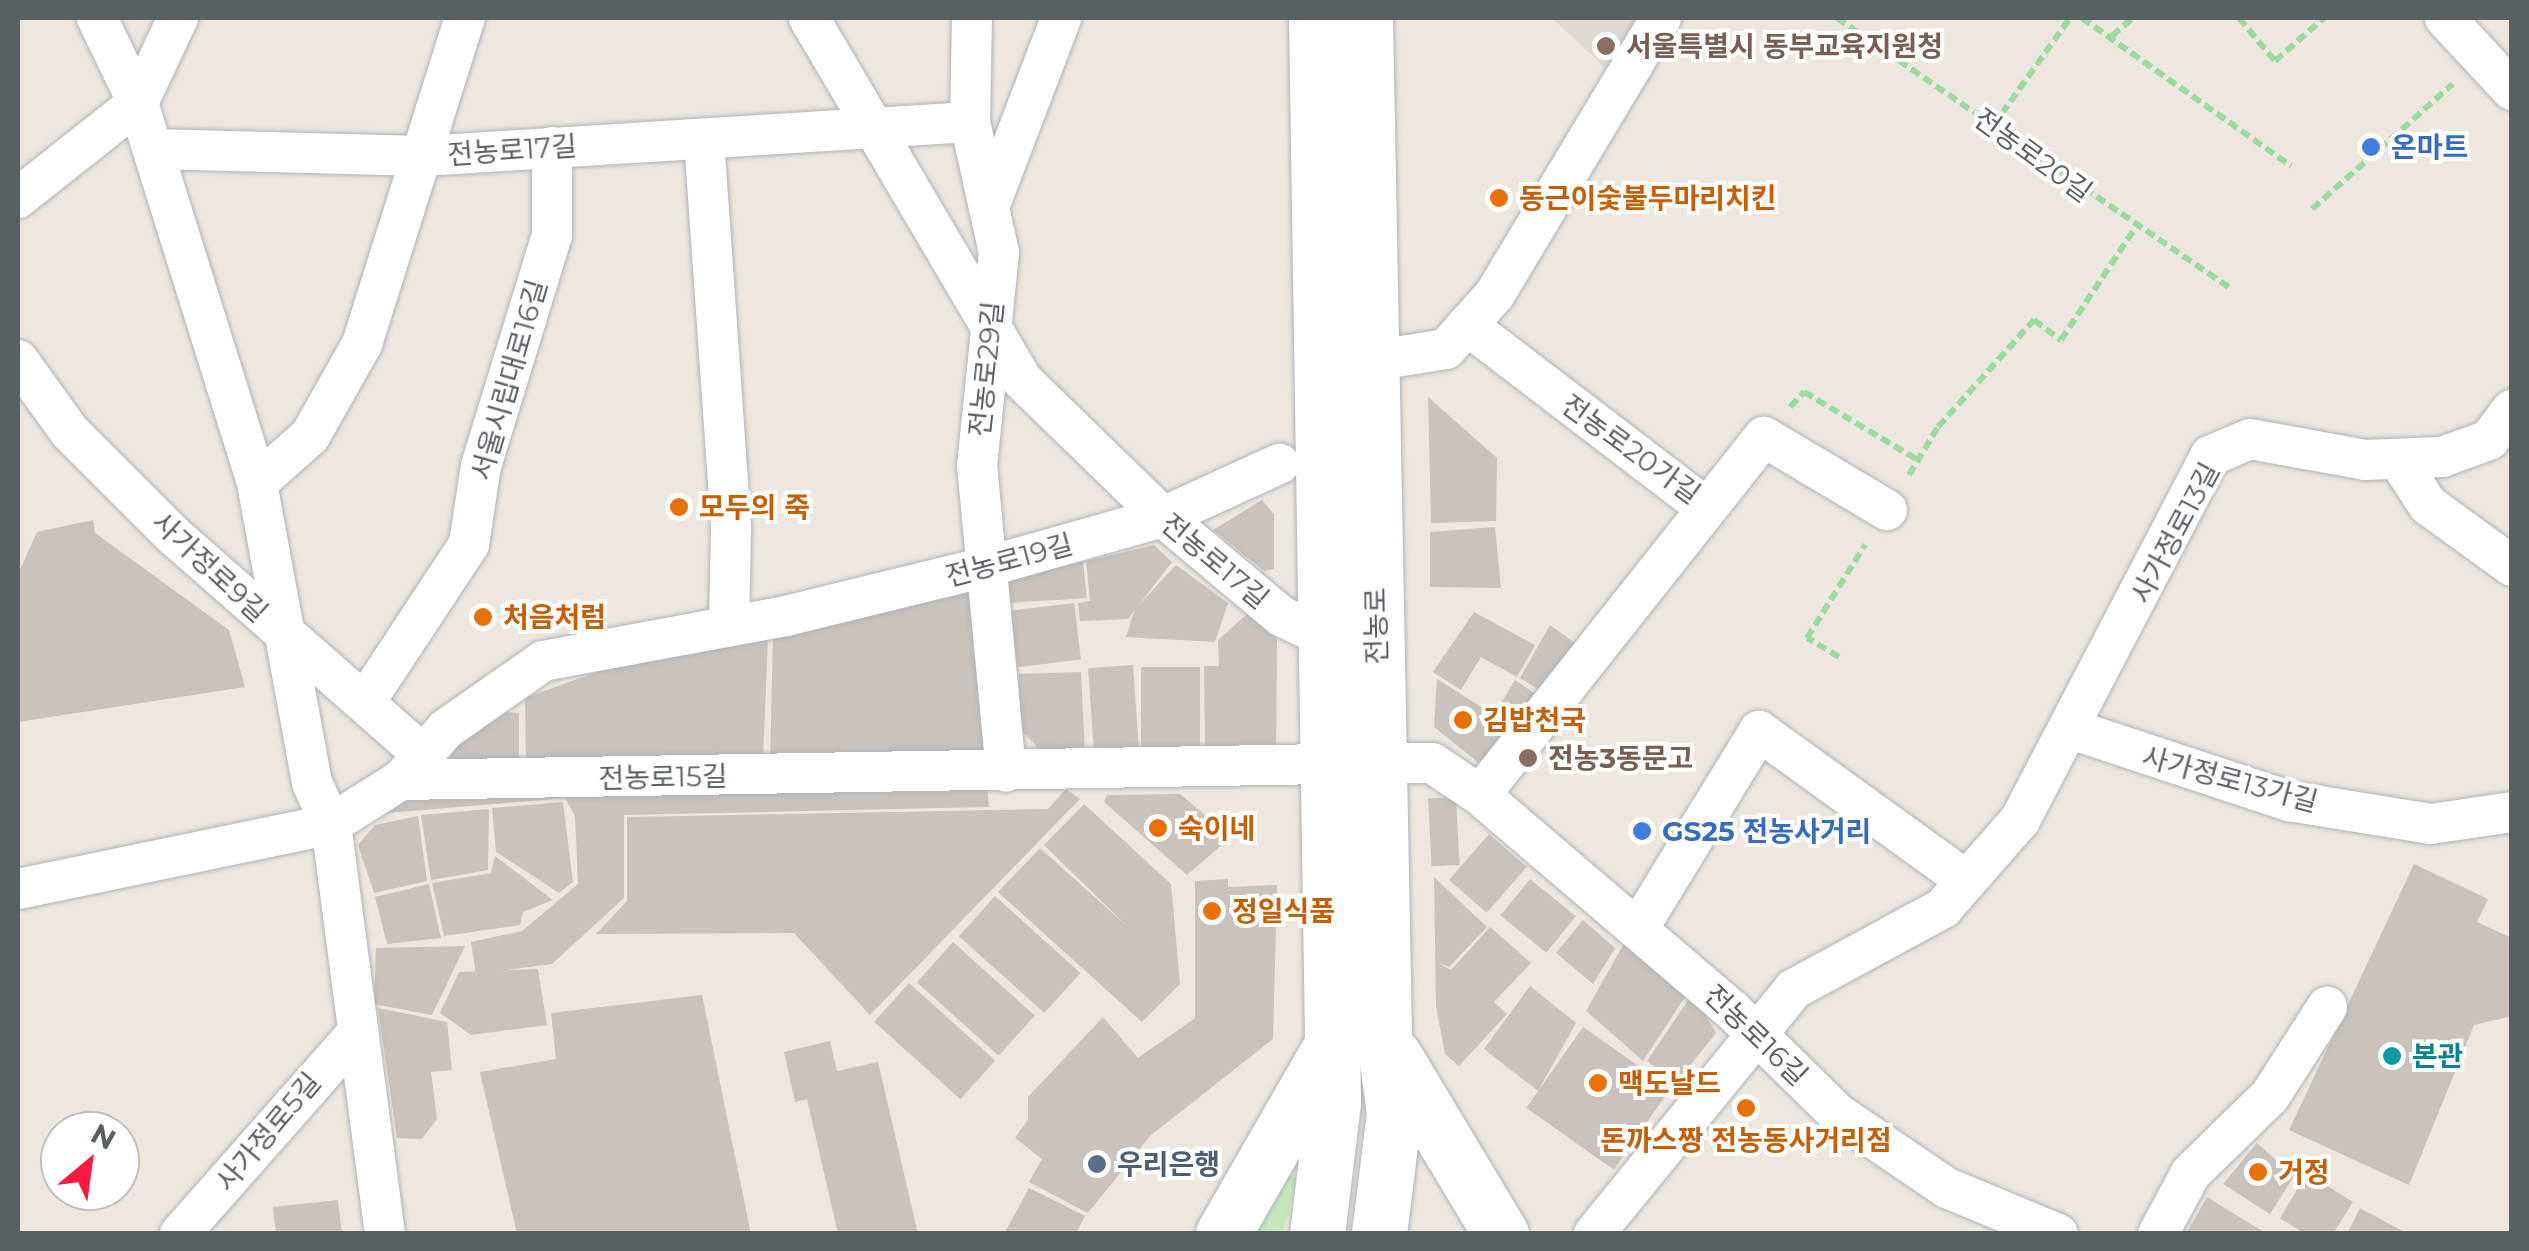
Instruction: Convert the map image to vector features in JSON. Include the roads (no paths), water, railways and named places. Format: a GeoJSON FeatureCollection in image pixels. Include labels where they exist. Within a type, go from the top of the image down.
{"type":"FeatureCollection","features":[{"type":"Feature","properties":{"kind":"main road","name":"전농로"},"geometry":{"type":"LineString","coordinates":[[1316,18],[1327,638],[1354,763]]}},
{"type":"Feature","properties":{"kind":"main road","name":"전농로"},"geometry":{"type":"LineString","coordinates":[[1317,1234],[1358,1042],[1354,763],[1371,361],[1366,18]]}},
{"type":"Feature","properties":{"kind":"main road","name":"전농로"},"geometry":{"type":"LineString","coordinates":[[1358,1042],[1394,1114],[1379,1234]]}},
{"type":"Feature","properties":{"kind":"main road"},"geometry":{"type":"LineString","coordinates":[[1223,1234],[1358,1042],[1501,1234]]}},
{"type":"Feature","properties":{"kind":"street"},"geometry":{"type":"LineString","coordinates":[[97,18],[138,102],[256,483],[312,783],[331,824],[385,1234]]}},
{"type":"Feature","properties":{"kind":"street"},"geometry":{"type":"LineString","coordinates":[[18,198],[138,102],[178,18]]}},
{"type":"Feature","properties":{"kind":"street"},"geometry":{"type":"LineString","coordinates":[[256,483],[310,436],[362,344],[424,156],[464,18]]}},
{"type":"Feature","properties":{"kind":"street","name":"전농로17길"},"geometry":{"type":"LineString","coordinates":[[810,18],[870,131],[992,322],[1022,380],[1162,517],[1281,616],[1327,638]]}},
{"type":"Feature","properties":{"kind":"street","name":"전농로29길"},"geometry":{"type":"LineString","coordinates":[[972,18],[970,122],[999,253],[976,465],[989,566],[1006,772]]}},
{"type":"Feature","properties":{"kind":"street"},"geometry":{"type":"LineString","coordinates":[[989,207],[1061,18]]}},
{"type":"Feature","properties":{"kind":"street"},"geometry":{"type":"LineString","coordinates":[[1371,361],[1446,348],[1495,294],[1661,18]]}},
{"type":"Feature","properties":{"kind":"street"},"geometry":{"type":"LineString","coordinates":[[2445,18],[2512,90]]}},
{"type":"Feature","properties":{"kind":"street"},"geometry":{"type":"LineString","coordinates":[[870,131],[970,122]]}},
{"type":"Feature","properties":{"kind":"street","name":"전농로17길"},"geometry":{"type":"LineString","coordinates":[[154,149],[424,156],[870,131]]}},
{"type":"Feature","properties":{"kind":"street"},"geometry":{"type":"LineString","coordinates":[[704,139],[731,529],[728,623]]}},
{"type":"Feature","properties":{"kind":"street","name":"서울시립대로16길"},"geometry":{"type":"LineString","coordinates":[[365,702],[469,544],[480,466],[552,235],[552,147]]}},
{"type":"Feature","properties":{"kind":"street","name":"전농로20가길"},"geometry":{"type":"LineString","coordinates":[[1467,325],[1704,507],[1764,437],[1887,510]]}},
{"type":"Feature","properties":{"kind":"street","name":"사가정로9길"},"geometry":{"type":"LineString","coordinates":[[18,360],[70,432],[284,635],[365,702],[412,768]]}},
{"type":"Feature","properties":{"kind":"street","name":"사가정로13길"},"geometry":{"type":"LineString","coordinates":[[1594,1234],[1755,1032],[1794,989],[1943,908],[2020,820],[2071,730],[2210,456],[2250,439],[2398,459],[2442,457],[2489,440],[2512,410]]}},
{"type":"Feature","properties":{"kind":"street"},"geometry":{"type":"LineString","coordinates":[[2398,459],[2428,505],[2512,566]]}},
{"type":"Feature","properties":{"kind":"street","name":"전농로19길"},"geometry":{"type":"LineString","coordinates":[[412,768],[542,661],[989,566],[1162,517],[1279,464]]}},
{"type":"Feature","properties":{"kind":"street"},"geometry":{"type":"LineString","coordinates":[[1480,795],[1704,507]]}},
{"type":"Feature","properties":{"kind":"street","name":"사가정로13가길"},"geometry":{"type":"LineString","coordinates":[[2071,730],[2289,801],[2432,824],[2512,812]]}},
{"type":"Feature","properties":{"kind":"street"},"geometry":{"type":"LineString","coordinates":[[1639,927],[1759,731],[1966,881]]}},
{"type":"Feature","properties":{"kind":"street","name":"전농로15길"},"geometry":{"type":"LineString","coordinates":[[412,768],[1006,772],[1354,763]]}},
{"type":"Feature","properties":{"kind":"street","name":"전농로16길"},"geometry":{"type":"LineString","coordinates":[[1354,763],[1432,763],[1480,795],[1639,927],[1838,1114],[1948,1188],[2058,1234]]}},
{"type":"Feature","properties":{"kind":"street"},"geometry":{"type":"LineString","coordinates":[[18,889],[331,824],[412,768]]}},
{"type":"Feature","properties":{"kind":"street"},"geometry":{"type":"LineString","coordinates":[[2158,1234],[2192,1173],[2270,1096],[2327,1007]]}},
{"type":"Feature","properties":{"kind":"street","name":"사가정로5길"},"geometry":{"type":"LineString","coordinates":[[180,1234],[358,1032]]}},
{"type":"Feature","properties":{"kind":"place","name":"서울특별시 동부교육지원청"},"geometry":{"type":"Point","coordinates":[1606,46]}},
{"type":"Feature","properties":{"kind":"place","name":"온마트"},"geometry":{"type":"Point","coordinates":[2371,147]}},
{"type":"Feature","properties":{"kind":"place","name":"동근이숯불두마리치킨"},"geometry":{"type":"Point","coordinates":[1499,198]}},
{"type":"Feature","properties":{"kind":"place","name":"모두의 죽"},"geometry":{"type":"Point","coordinates":[679,507]}},
{"type":"Feature","properties":{"kind":"place","name":"처음처럼"},"geometry":{"type":"Point","coordinates":[483,617]}},
{"type":"Feature","properties":{"kind":"place","name":"김밥천국"},"geometry":{"type":"Point","coordinates":[1463,720]}},
{"type":"Feature","properties":{"kind":"place","name":"전농3동문고"},"geometry":{"type":"Point","coordinates":[1528,758]}},
{"type":"Feature","properties":{"kind":"place","name":"숙이네"},"geometry":{"type":"Point","coordinates":[1158,828]}},
{"type":"Feature","properties":{"kind":"place","name":"GS25 전농사거리"},"geometry":{"type":"Point","coordinates":[1642,831]}},
{"type":"Feature","properties":{"kind":"place","name":"정일식품"},"geometry":{"type":"Point","coordinates":[1212,911]}},
{"type":"Feature","properties":{"kind":"place","name":"본관"},"geometry":{"type":"Point","coordinates":[2392,1056]}},
{"type":"Feature","properties":{"kind":"place","name":"맥도날드"},"geometry":{"type":"Point","coordinates":[1598,1083]}},
{"type":"Feature","properties":{"kind":"place","name":"돈까스짱 전농동사거리점"},"geometry":{"type":"Point","coordinates":[1746,1108]}},
{"type":"Feature","properties":{"kind":"place","name":"우리은행"},"geometry":{"type":"Point","coordinates":[1097,1164]}},
{"type":"Feature","properties":{"kind":"place","name":"거정"},"geometry":{"type":"Point","coordinates":[2258,1172]}}]}
